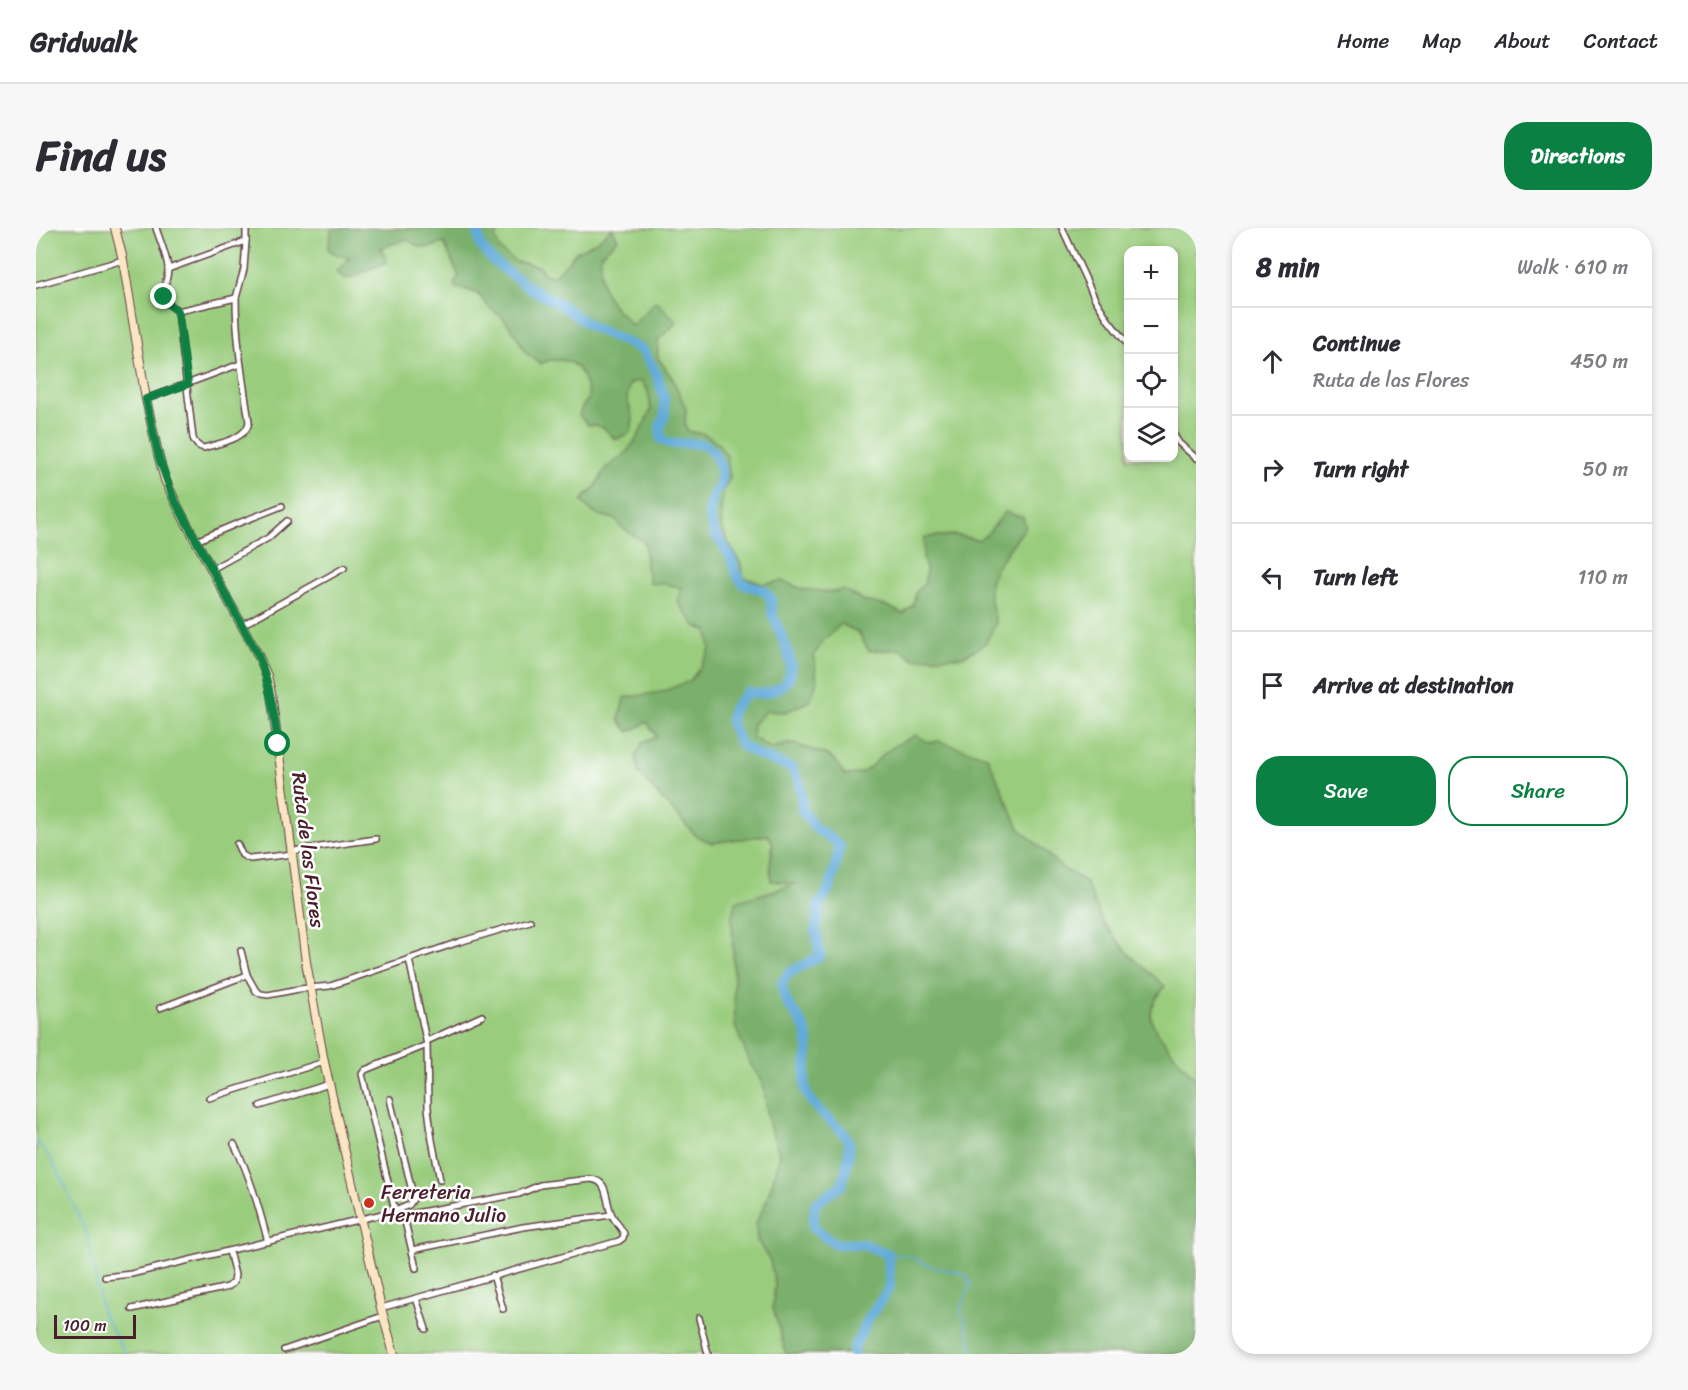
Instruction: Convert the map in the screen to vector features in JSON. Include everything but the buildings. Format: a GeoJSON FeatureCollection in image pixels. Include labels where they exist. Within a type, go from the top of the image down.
{"type":"FeatureCollection","features":[{"type":"Feature","properties":{"kind":"main road","name":"Ruta de las Flores"},"geometry":{"type":"LineString","coordinates":[[115,228],[123,260],[146,399],[165,480],[267,676],[302,929],[324,1062],[382,1312],[394,1354]]}},
{"type":"Feature","properties":{"kind":"street"},"geometry":{"type":"LineString","coordinates":[[156,228],[168,269],[163,288],[164,297],[168,304],[178,311],[193,438],[199,447],[204,448],[239,436],[248,428],[236,319],[236,298],[244,269],[246,228]]}},
{"type":"Feature","properties":{"kind":"street"},"geometry":{"type":"LineString","coordinates":[[1062,228],[1095,299],[1124,340]]}},
{"type":"Feature","properties":{"kind":"street"},"geometry":{"type":"LineString","coordinates":[[168,269],[246,241]]}},
{"type":"Feature","properties":{"kind":"street"},"geometry":{"type":"LineString","coordinates":[[36,285],[123,260]]}},
{"type":"Feature","properties":{"kind":"street"},"geometry":{"type":"LineString","coordinates":[[178,311],[236,298]]}},
{"type":"Feature","properties":{"kind":"street"},"geometry":{"type":"LineString","coordinates":[[146,399],[240,364]]}},
{"type":"Feature","properties":{"kind":"street"},"geometry":{"type":"LineString","coordinates":[[1178,442],[1196,458]]}},
{"type":"Feature","properties":{"kind":"street"},"geometry":{"type":"LineString","coordinates":[[196,542],[282,506]]}},
{"type":"Feature","properties":{"kind":"street"},"geometry":{"type":"LineString","coordinates":[[212,569],[268,538],[287,521]]}},
{"type":"Feature","properties":{"kind":"street"},"geometry":{"type":"LineString","coordinates":[[242,625],[344,568]]}},
{"type":"Feature","properties":{"kind":"street"},"geometry":{"type":"LineString","coordinates":[[237,844],[242,855],[250,860],[376,839]]}},
{"type":"Feature","properties":{"kind":"street"},"geometry":{"type":"LineString","coordinates":[[241,951],[247,975],[256,991],[268,995],[330,986],[459,942],[530,921]]}},
{"type":"Feature","properties":{"kind":"street"},"geometry":{"type":"LineString","coordinates":[[409,959],[427,1043],[432,1140],[440,1180]]}},
{"type":"Feature","properties":{"kind":"street"},"geometry":{"type":"LineString","coordinates":[[160,1008],[247,975]]}},
{"type":"Feature","properties":{"kind":"street"},"geometry":{"type":"LineString","coordinates":[[416,1268],[362,1074],[366,1070],[482,1016]]}},
{"type":"Feature","properties":{"kind":"street"},"geometry":{"type":"LineString","coordinates":[[209,1098],[324,1062]]}},
{"type":"Feature","properties":{"kind":"street"},"geometry":{"type":"LineString","coordinates":[[260,1106],[329,1084]]}},
{"type":"Feature","properties":{"kind":"street"},"geometry":{"type":"LineString","coordinates":[[390,1100],[413,1195],[411,1202],[400,1212]]}},
{"type":"Feature","properties":{"kind":"street"},"geometry":{"type":"LineString","coordinates":[[234,1144],[255,1193],[268,1242]]}},
{"type":"Feature","properties":{"kind":"street"},"geometry":{"type":"LineString","coordinates":[[105,1277],[131,1274],[360,1220],[519,1194],[540,1185],[590,1179],[602,1182],[611,1215],[624,1234],[623,1238],[416,1298],[284,1350]]}},
{"type":"Feature","properties":{"kind":"street"},"geometry":{"type":"LineString","coordinates":[[412,1250],[523,1227],[611,1215]]}},
{"type":"Feature","properties":{"kind":"street"},"geometry":{"type":"LineString","coordinates":[[132,1309],[228,1287],[234,1282],[235,1275],[229,1251]]}},
{"type":"Feature","properties":{"kind":"street"},"geometry":{"type":"LineString","coordinates":[[493,1275],[504,1309]]}},
{"type":"Feature","properties":{"kind":"street"},"geometry":{"type":"LineString","coordinates":[[416,1298],[426,1329]]}},
{"type":"Feature","properties":{"kind":"street"},"geometry":{"type":"LineString","coordinates":[[699,1318],[708,1354]]}},
{"type":"Feature","properties":{"kind":"green space"},"geometry":{"type":"Polygon","coordinates":[[[36,228],[1196,228],[1196,1354],[36,1354],[36,228]]]}},
{"type":"Feature","properties":{"kind":"green space"},"geometry":{"type":"Polygon","coordinates":[[[332,228],[503,228],[495,237],[500,250],[516,262],[540,267],[544,274],[553,276],[576,252],[597,241],[612,228],[618,239],[601,254],[601,277],[606,294],[610,302],[632,326],[656,301],[677,322],[658,340],[658,358],[673,379],[686,409],[685,425],[688,431],[704,434],[716,441],[727,456],[730,478],[724,489],[721,508],[722,528],[741,564],[743,577],[763,584],[782,581],[802,589],[829,592],[844,590],[864,601],[887,606],[903,614],[913,605],[916,592],[925,583],[924,537],[955,535],[978,540],[986,535],[1005,512],[1023,517],[1026,526],[991,578],[990,595],[996,623],[985,644],[962,657],[914,659],[900,649],[869,651],[858,632],[841,624],[823,641],[814,655],[817,681],[810,701],[785,712],[766,711],[753,724],[752,737],[770,748],[789,744],[798,745],[827,755],[835,760],[844,775],[866,770],[890,749],[916,735],[930,743],[938,741],[987,756],[1019,828],[1063,869],[1085,881],[1104,924],[1131,956],[1165,986],[1152,1008],[1153,1023],[1170,1049],[1196,1079],[1196,1354],[786,1354],[773,1308],[775,1284],[770,1261],[757,1240],[756,1224],[768,1197],[780,1156],[769,1124],[763,1083],[750,1063],[735,1026],[732,915],[736,902],[795,883],[771,881],[770,863],[773,843],[768,835],[712,843],[696,836],[639,774],[636,756],[642,743],[657,737],[647,722],[629,732],[619,720],[624,698],[661,692],[690,681],[710,649],[708,631],[695,626],[678,602],[681,588],[650,583],[646,566],[645,543],[621,527],[615,519],[595,514],[581,501],[595,487],[606,468],[623,456],[636,440],[651,410],[648,391],[641,381],[630,383],[627,398],[633,419],[631,432],[615,440],[604,428],[588,425],[579,415],[589,398],[584,378],[577,368],[566,361],[559,360],[549,360],[541,364],[525,352],[504,319],[478,294],[456,288],[454,283],[459,277],[444,243],[425,247],[407,239],[381,248],[387,262],[347,279],[336,272],[349,258],[328,249],[332,228]]]}},
{"type":"Feature","properties":{"kind":"waterway"},"geometry":{"type":"LineString","coordinates":[[477,228],[480,245],[492,260],[530,288],[563,306],[590,326],[643,350],[657,375],[664,397],[665,415],[660,427],[661,439],[672,444],[705,445],[714,453],[721,468],[721,484],[714,493],[709,514],[715,534],[732,560],[735,572],[743,584],[763,590],[771,598],[772,612],[788,652],[790,673],[787,682],[779,688],[763,693],[747,692],[733,709],[730,722],[741,745],[760,756],[792,768],[800,785],[803,812],[816,829],[840,846],[830,888],[819,905],[816,931],[820,956],[789,973],[782,982],[786,1000],[804,1026],[808,1039],[806,1091],[815,1106],[847,1137],[849,1144],[842,1185],[815,1204],[813,1228],[836,1244],[863,1244],[888,1254],[890,1287],[870,1316],[853,1349],[853,1354]]}},
{"type":"Feature","properties":{"kind":"waterway"},"geometry":{"type":"LineString","coordinates":[[36,1141],[47,1153],[62,1179],[88,1237],[102,1313],[126,1354]]}},
{"type":"Feature","properties":{"kind":"waterway"},"geometry":{"type":"LineString","coordinates":[[888,1254],[912,1257],[930,1266],[965,1274],[971,1284],[960,1310],[973,1354]]}},
{"type":"Feature","properties":{"kind":"place","name":"Ferreteria Hermano Julio"},"geometry":{"type":"Point","coordinates":[369,1203]}},
{"type":"Feature","properties":{"kind":"route"},"geometry":{"type":"LineString","coordinates":[[164,297],[168,304],[178,311],[188,384],[146,399],[159,458],[173,497],[267,676],[278,744]]}}]}
